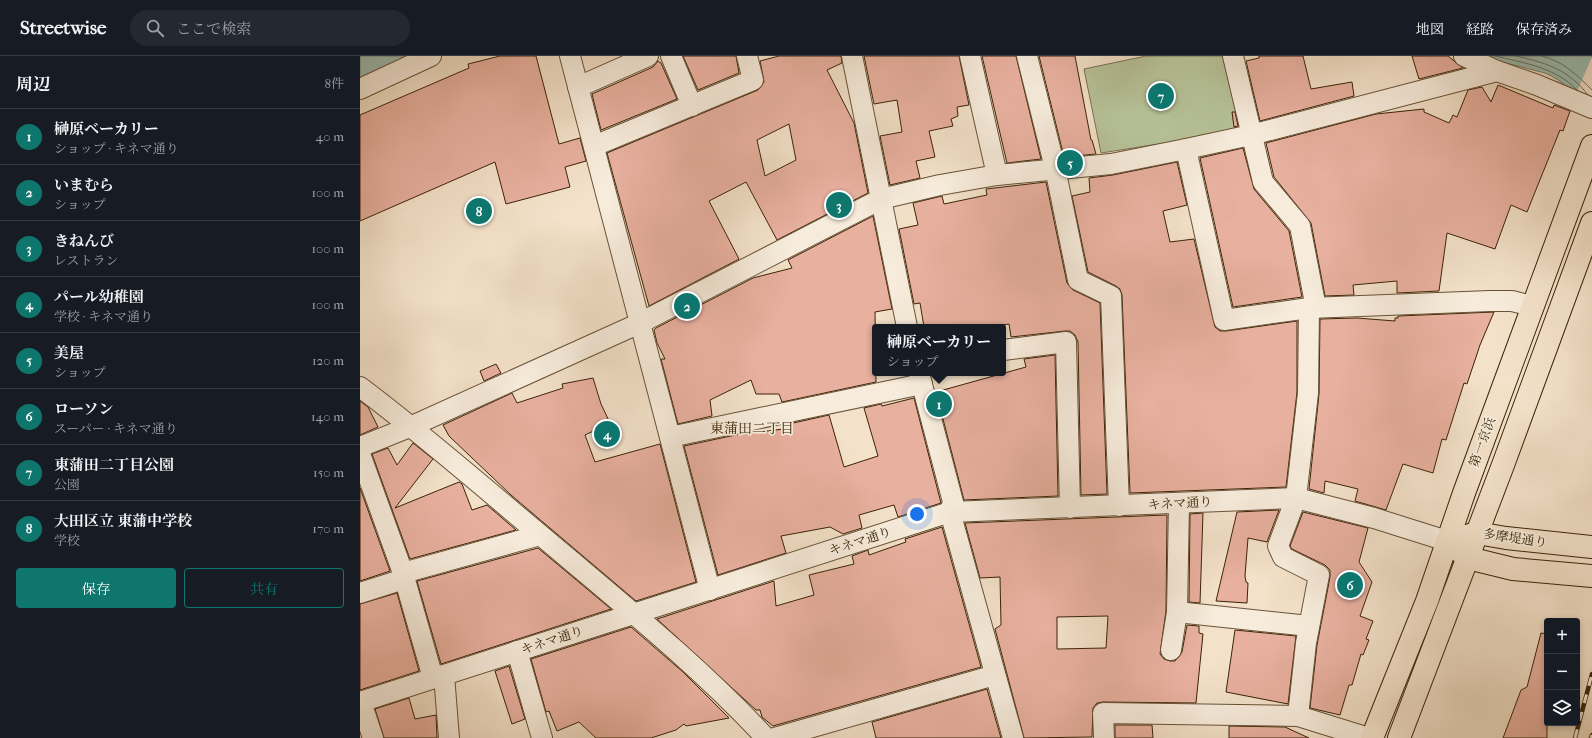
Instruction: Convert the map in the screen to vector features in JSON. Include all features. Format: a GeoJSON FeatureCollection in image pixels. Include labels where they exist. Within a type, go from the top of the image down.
{"type":"FeatureCollection","features":[{"type":"Feature","properties":{"kind":"main road","name":"第一京浜"},"geometry":{"type":"LineString","coordinates":[[1372,738],[1427,601],[1447,541],[1532,306],[1592,146]]}},
{"type":"Feature","properties":{"kind":"main road"},"geometry":{"type":"LineString","coordinates":[[1399,738],[1468,558],[1592,223]]}},
{"type":"Feature","properties":{"kind":"main road","name":"多摩堤通り"},"geometry":{"type":"LineString","coordinates":[[1447,541],[1477,532],[1506,538],[1592,547]]}},
{"type":"Feature","properties":{"kind":"main road"},"geometry":{"type":"LineString","coordinates":[[1447,541],[1468,558],[1513,569],[1592,576]]}},
{"type":"Feature","properties":{"kind":"street"},"geometry":{"type":"LineString","coordinates":[[360,89],[431,56]]}},
{"type":"Feature","properties":{"kind":"street"},"geometry":{"type":"LineString","coordinates":[[570,56],[710,590]]}},
{"type":"Feature","properties":{"kind":"street"},"geometry":{"type":"LineString","coordinates":[[578,87],[648,56]]}},
{"type":"Feature","properties":{"kind":"street"},"geometry":{"type":"LineString","coordinates":[[671,56],[692,106]]}},
{"type":"Feature","properties":{"kind":"street"},"geometry":{"type":"LineString","coordinates":[[594,146],[754,80],[747,56]]}},
{"type":"Feature","properties":{"kind":"street"},"geometry":{"type":"LineString","coordinates":[[852,56],[906,324]]}},
{"type":"Feature","properties":{"kind":"street"},"geometry":{"type":"LineString","coordinates":[[970,56],[997,174]]}},
{"type":"Feature","properties":{"kind":"street"},"geometry":{"type":"LineString","coordinates":[[1026,56],[1055,168],[1078,280],[1111,296],[1119,506]]}},
{"type":"Feature","properties":{"kind":"street"},"geometry":{"type":"LineString","coordinates":[[1233,56],[1263,182],[1300,226],[1313,308],[1308,393],[1296,498],[1278,546],[1283,557],[1319,575],[1309,626],[1298,716]]}},
{"type":"Feature","properties":{"kind":"street"},"geometry":{"type":"LineString","coordinates":[[1464,56],[1497,71],[1537,85],[1588,107]]}},
{"type":"Feature","properties":{"kind":"street"},"geometry":{"type":"LineString","coordinates":[[360,447],[412,426],[640,323],[881,199],[940,184],[997,174],[1111,164],[1186,149],[1251,135],[1497,71]]}},
{"type":"Feature","properties":{"kind":"street"},"geometry":{"type":"LineString","coordinates":[[1186,149],[1224,320],[1313,308],[1490,300],[1512,301],[1532,306]]}},
{"type":"Feature","properties":{"kind":"street"},"geometry":{"type":"LineString","coordinates":[[1006,350],[1066,342],[1070,508]]}},
{"type":"Feature","properties":{"kind":"street"},"geometry":{"type":"LineString","coordinates":[[670,437],[920,379],[953,502],[950,512],[1013,738]]}},
{"type":"Feature","properties":{"kind":"street"},"geometry":{"type":"LineString","coordinates":[[360,387],[412,426],[634,614],[739,708],[766,738]]}},
{"type":"Feature","properties":{"kind":"street"},"geometry":{"type":"LineString","coordinates":[[360,454],[439,676],[449,738]]}},
{"type":"Feature","properties":{"kind":"street","name":"キネマ通り"},"geometry":{"type":"LineString","coordinates":[[361,702],[950,512],[1296,498],[1374,518],[1447,541]]}},
{"type":"Feature","properties":{"kind":"street"},"geometry":{"type":"LineString","coordinates":[[1171,650],[1177,612],[1178,503]]}},
{"type":"Feature","properties":{"kind":"street"},"geometry":{"type":"LineString","coordinates":[[360,593],[404,576],[540,535]]}},
{"type":"Feature","properties":{"kind":"street"},"geometry":{"type":"LineString","coordinates":[[1177,612],[1309,626]]}},
{"type":"Feature","properties":{"kind":"street"},"geometry":{"type":"LineString","coordinates":[[517,651],[542,738]]}},
{"type":"Feature","properties":{"kind":"street"},"geometry":{"type":"LineString","coordinates":[[774,738],[995,675]]}},
{"type":"Feature","properties":{"kind":"street"},"geometry":{"type":"LineString","coordinates":[[361,702],[373,738]]}},
{"type":"Feature","properties":{"kind":"street"},"geometry":{"type":"LineString","coordinates":[[1104,738],[1104,713],[1298,716],[1369,738]]}},
{"type":"Feature","properties":{"kind":"green space"},"geometry":{"type":"Polygon","coordinates":[[[1146,56],[1225,56],[1239,123],[1229,133],[1101,153],[1084,69],[1146,56]]]}},
{"type":"Feature","properties":{"kind":"water"},"geometry":{"type":"Polygon","coordinates":[[[360,56],[415,56],[360,82],[360,56]]]}},
{"type":"Feature","properties":{"kind":"water"},"geometry":{"type":"Polygon","coordinates":[[[1479,56],[1592,56],[1592,110],[1576,94],[1552,76],[1479,56]]]}},
{"type":"Feature","properties":{"kind":"pier"},"geometry":{"type":"Polygon","coordinates":[[[1592,57],[1592,112],[1575,96],[1592,57]]]}},
{"type":"Feature","properties":{"kind":"building"},"geometry":{"type":"Polygon","coordinates":[[[500,56],[536,56],[559,144],[580,138],[586,161],[565,167],[570,187],[506,204],[495,162],[360,221],[360,115],[469,68],[468,64],[500,56]]]}},
{"type":"Feature","properties":{"kind":"building"},"geometry":{"type":"Polygon","coordinates":[[[683,56],[736,56],[739,73],[698,90],[683,56]]]}},
{"type":"Feature","properties":{"kind":"building"},"geometry":{"type":"Polygon","coordinates":[[[779,56],[841,56],[842,63],[827,70],[854,123],[868,193],[777,240],[746,182],[709,201],[739,259],[649,306],[607,153],[758,90],[764,82],[760,61],[779,56]],[[789,124],[757,140],[765,176],[796,160],[789,124]]]}},
{"type":"Feature","properties":{"kind":"building"},"geometry":{"type":"Polygon","coordinates":[[[864,56],[959,56],[969,105],[957,107],[958,116],[951,119],[953,126],[929,131],[935,157],[916,161],[920,178],[890,185],[880,136],[902,132],[897,100],[874,104],[864,56]]]}},
{"type":"Feature","properties":{"kind":"building"},"geometry":{"type":"Polygon","coordinates":[[[982,56],[1016,56],[1041,159],[1007,163],[982,56]]]}},
{"type":"Feature","properties":{"kind":"building"},"geometry":{"type":"Polygon","coordinates":[[[1039,56],[1075,56],[1091,140],[1096,154],[1064,157],[1039,56]]]}},
{"type":"Feature","properties":{"kind":"building"},"geometry":{"type":"Polygon","coordinates":[[[1259,56],[1303,56],[1311,89],[1352,82],[1354,96],[1260,121],[1246,61],[1259,58],[1259,56]]]}},
{"type":"Feature","properties":{"kind":"building"},"geometry":{"type":"Polygon","coordinates":[[[1412,56],[1448,56],[1463,68],[1419,79],[1412,56]]]}},
{"type":"Feature","properties":{"kind":"building"},"geometry":{"type":"Polygon","coordinates":[[[658,61],[661,63],[677,99],[601,130],[592,94],[653,67],[658,61]]]}},
{"type":"Feature","properties":{"kind":"building"},"geometry":{"type":"Polygon","coordinates":[[[1498,85],[1553,108],[1554,105],[1570,111],[1563,131],[1560,130],[1527,212],[1511,205],[1495,249],[1447,233],[1439,291],[1397,293],[1397,281],[1353,285],[1354,295],[1325,296],[1311,223],[1274,177],[1266,143],[1376,114],[1424,109],[1424,112],[1449,123],[1453,115],[1457,117],[1468,90],[1482,87],[1491,102],[1498,85]]]}},
{"type":"Feature","properties":{"kind":"building"},"geometry":{"type":"Polygon","coordinates":[[[1232,112],[1235,112],[1238,126],[1234,127],[1232,112]]]}},
{"type":"Feature","properties":{"kind":"building"},"geometry":{"type":"Polygon","coordinates":[[[1243,148],[1254,189],[1289,231],[1302,297],[1233,307],[1200,158],[1243,148]]]}},
{"type":"Feature","properties":{"kind":"building"},"geometry":{"type":"Polygon","coordinates":[[[1177,162],[1187,205],[1163,211],[1170,242],[1194,239],[1215,327],[1220,331],[1226,331],[1297,321],[1297,392],[1286,487],[1130,493],[1122,295],[1120,289],[1116,286],[1088,272],[1072,196],[1090,192],[1089,178],[1113,175],[1177,162]]]}},
{"type":"Feature","properties":{"kind":"building"},"geometry":{"type":"Polygon","coordinates":[[[1046,182],[1067,283],[1073,290],[1100,303],[1107,494],[1081,495],[1078,342],[1075,335],[1070,331],[1065,331],[1011,337],[1009,324],[924,324],[920,303],[914,304],[899,229],[918,225],[913,203],[942,196],[944,204],[987,195],[986,189],[1046,182]]]}},
{"type":"Feature","properties":{"kind":"building"},"geometry":{"type":"Polygon","coordinates":[[[873,216],[892,309],[875,312],[875,324],[872,324],[872,376],[876,376],[876,382],[782,402],[779,394],[756,394],[751,380],[710,400],[712,416],[678,424],[661,359],[665,359],[657,343],[654,330],[753,278],[792,268],[788,260],[873,216]]]}},
{"type":"Feature","properties":{"kind":"building"},"geometry":{"type":"Polygon","coordinates":[[[1494,312],[1480,345],[1467,384],[1464,383],[1446,440],[1442,439],[1433,473],[1403,464],[1386,510],[1355,501],[1358,489],[1325,481],[1324,493],[1309,489],[1319,394],[1320,319],[1357,318],[1395,321],[1395,318],[1398,318],[1398,316],[1494,312]]]}},
{"type":"Feature","properties":{"kind":"building"},"geometry":{"type":"Polygon","coordinates":[[[1055,355],[1058,496],[964,500],[936,392],[994,376],[1006,376],[1006,373],[1026,367],[1024,359],[1055,355]]]}},
{"type":"Feature","properties":{"kind":"building"},"geometry":{"type":"Polygon","coordinates":[[[496,364],[501,373],[484,381],[480,371],[496,364]]]}},
{"type":"Feature","properties":{"kind":"building"},"geometry":{"type":"Polygon","coordinates":[[[593,378],[601,404],[610,423],[585,435],[595,462],[660,444],[696,582],[636,601],[511,495],[449,436],[443,425],[512,393],[517,403],[563,388],[562,384],[593,378]]]}},
{"type":"Feature","properties":{"kind":"building"},"geometry":{"type":"Polygon","coordinates":[[[914,398],[941,503],[898,517],[894,505],[859,515],[862,528],[843,534],[830,527],[781,536],[786,553],[718,575],[684,446],[745,433],[791,428],[789,424],[829,415],[844,467],[878,456],[864,408],[881,404],[882,406],[914,398]]]}},
{"type":"Feature","properties":{"kind":"building"},"geometry":{"type":"Polygon","coordinates":[[[360,401],[368,407],[378,427],[360,435],[360,401]]]}},
{"type":"Feature","properties":{"kind":"building"},"geometry":{"type":"Polygon","coordinates":[[[413,443],[433,459],[395,508],[459,482],[462,484],[472,510],[487,505],[516,530],[410,559],[372,454],[388,448],[397,465],[413,443]]]}},
{"type":"Feature","properties":{"kind":"building"},"geometry":{"type":"Polygon","coordinates":[[[360,488],[390,571],[360,581],[360,488]]]}},
{"type":"Feature","properties":{"kind":"building"},"geometry":{"type":"Polygon","coordinates":[[[1279,510],[1267,542],[1248,538],[1245,576],[1246,582],[1248,583],[1247,603],[1216,601],[1237,512],[1279,510]]]}},
{"type":"Feature","properties":{"kind":"building"},"geometry":{"type":"Polygon","coordinates":[[[1303,512],[1368,528],[1359,562],[1372,582],[1360,616],[1373,621],[1366,639],[1369,640],[1363,655],[1361,654],[1352,685],[1349,685],[1340,715],[1310,708],[1317,645],[1330,570],[1325,565],[1292,549],[1290,546],[1303,512]]]}},
{"type":"Feature","properties":{"kind":"building"},"geometry":{"type":"Polygon","coordinates":[[[1203,513],[1200,603],[1189,602],[1190,514],[1203,513]]]}},
{"type":"Feature","properties":{"kind":"building"},"geometry":{"type":"Polygon","coordinates":[[[1167,515],[1166,611],[1160,654],[1164,659],[1175,661],[1182,652],[1187,625],[1199,626],[1199,633],[1203,634],[1196,703],[1097,703],[1093,708],[1092,737],[1024,738],[995,629],[1001,625],[1000,577],[980,578],[965,523],[1167,515]],[[1108,616],[1057,617],[1057,649],[1106,648],[1108,616]]]}},
{"type":"Feature","properties":{"kind":"building"},"geometry":{"type":"Polygon","coordinates":[[[942,527],[981,667],[773,726],[762,717],[760,710],[756,710],[657,619],[774,581],[776,606],[814,595],[809,575],[854,564],[852,556],[868,550],[869,555],[906,542],[905,539],[942,527]]]}},
{"type":"Feature","properties":{"kind":"building"},"geometry":{"type":"Polygon","coordinates":[[[538,548],[611,609],[441,664],[417,581],[538,548]]]}},
{"type":"Feature","properties":{"kind":"building"},"geometry":{"type":"Polygon","coordinates":[[[397,593],[419,671],[360,690],[360,604],[397,593]]]}},
{"type":"Feature","properties":{"kind":"building"},"geometry":{"type":"Polygon","coordinates":[[[631,627],[683,672],[729,718],[686,726],[684,724],[676,730],[651,738],[596,738],[579,722],[557,731],[549,711],[546,712],[531,659],[631,627]]]}},
{"type":"Feature","properties":{"kind":"building"},"geometry":{"type":"Polygon","coordinates":[[[1235,630],[1296,636],[1288,704],[1226,692],[1235,630]]]}},
{"type":"Feature","properties":{"kind":"building"},"geometry":{"type":"Polygon","coordinates":[[[1541,633],[1544,634],[1544,726],[1547,726],[1547,738],[1503,738],[1521,690],[1527,687],[1541,633]]]}},
{"type":"Feature","properties":{"kind":"building"},"geometry":{"type":"Polygon","coordinates":[[[509,666],[525,719],[512,724],[495,671],[509,666]]]}},
{"type":"Feature","properties":{"kind":"building"},"geometry":{"type":"Polygon","coordinates":[[[987,689],[1001,738],[876,738],[872,722],[987,689]]]}},
{"type":"Feature","properties":{"kind":"building"},"geometry":{"type":"Polygon","coordinates":[[[409,698],[415,719],[436,715],[437,738],[384,738],[375,709],[409,698]]]}},
{"type":"Feature","properties":{"kind":"building"},"geometry":{"type":"Polygon","coordinates":[[[1115,725],[1152,725],[1153,738],[1115,738],[1115,725]]]}},
{"type":"Feature","properties":{"kind":"building"},"geometry":{"type":"Polygon","coordinates":[[[1229,726],[1285,727],[1309,738],[1229,738],[1229,726]]]}},
{"type":"Feature","properties":{"kind":"railway"},"geometry":{"type":"LineString","coordinates":[[1575,738],[1592,674]]}},
{"type":"Feature","properties":{"kind":"place","name":"東蒲田二丁目公園"},"geometry":{"type":"Point","coordinates":[1161,96]}},
{"type":"Feature","properties":{"kind":"place","name":"美屋"},"geometry":{"type":"Point","coordinates":[1070,163]}},
{"type":"Feature","properties":{"kind":"place","name":"きねんび"},"geometry":{"type":"Point","coordinates":[839,205]}},
{"type":"Feature","properties":{"kind":"place","name":"大田区立 東蒲中学校"},"geometry":{"type":"Point","coordinates":[479,211]}},
{"type":"Feature","properties":{"kind":"place","name":"いまむら"},"geometry":{"type":"Point","coordinates":[687,306]}},
{"type":"Feature","properties":{"kind":"place","name":"榊原ベーカリー"},"geometry":{"type":"Point","coordinates":[939,404]}},
{"type":"Feature","properties":{"kind":"place","name":"パール幼稚園"},"geometry":{"type":"Point","coordinates":[607,434]}},
{"type":"Feature","properties":{"kind":"place","name":"ローソン"},"geometry":{"type":"Point","coordinates":[1350,585]}},
{"type":"Feature","properties":{"kind":"district","name":"東蒲田二丁目"},"geometry":{"type":"Point","coordinates":[752,428]}}]}
